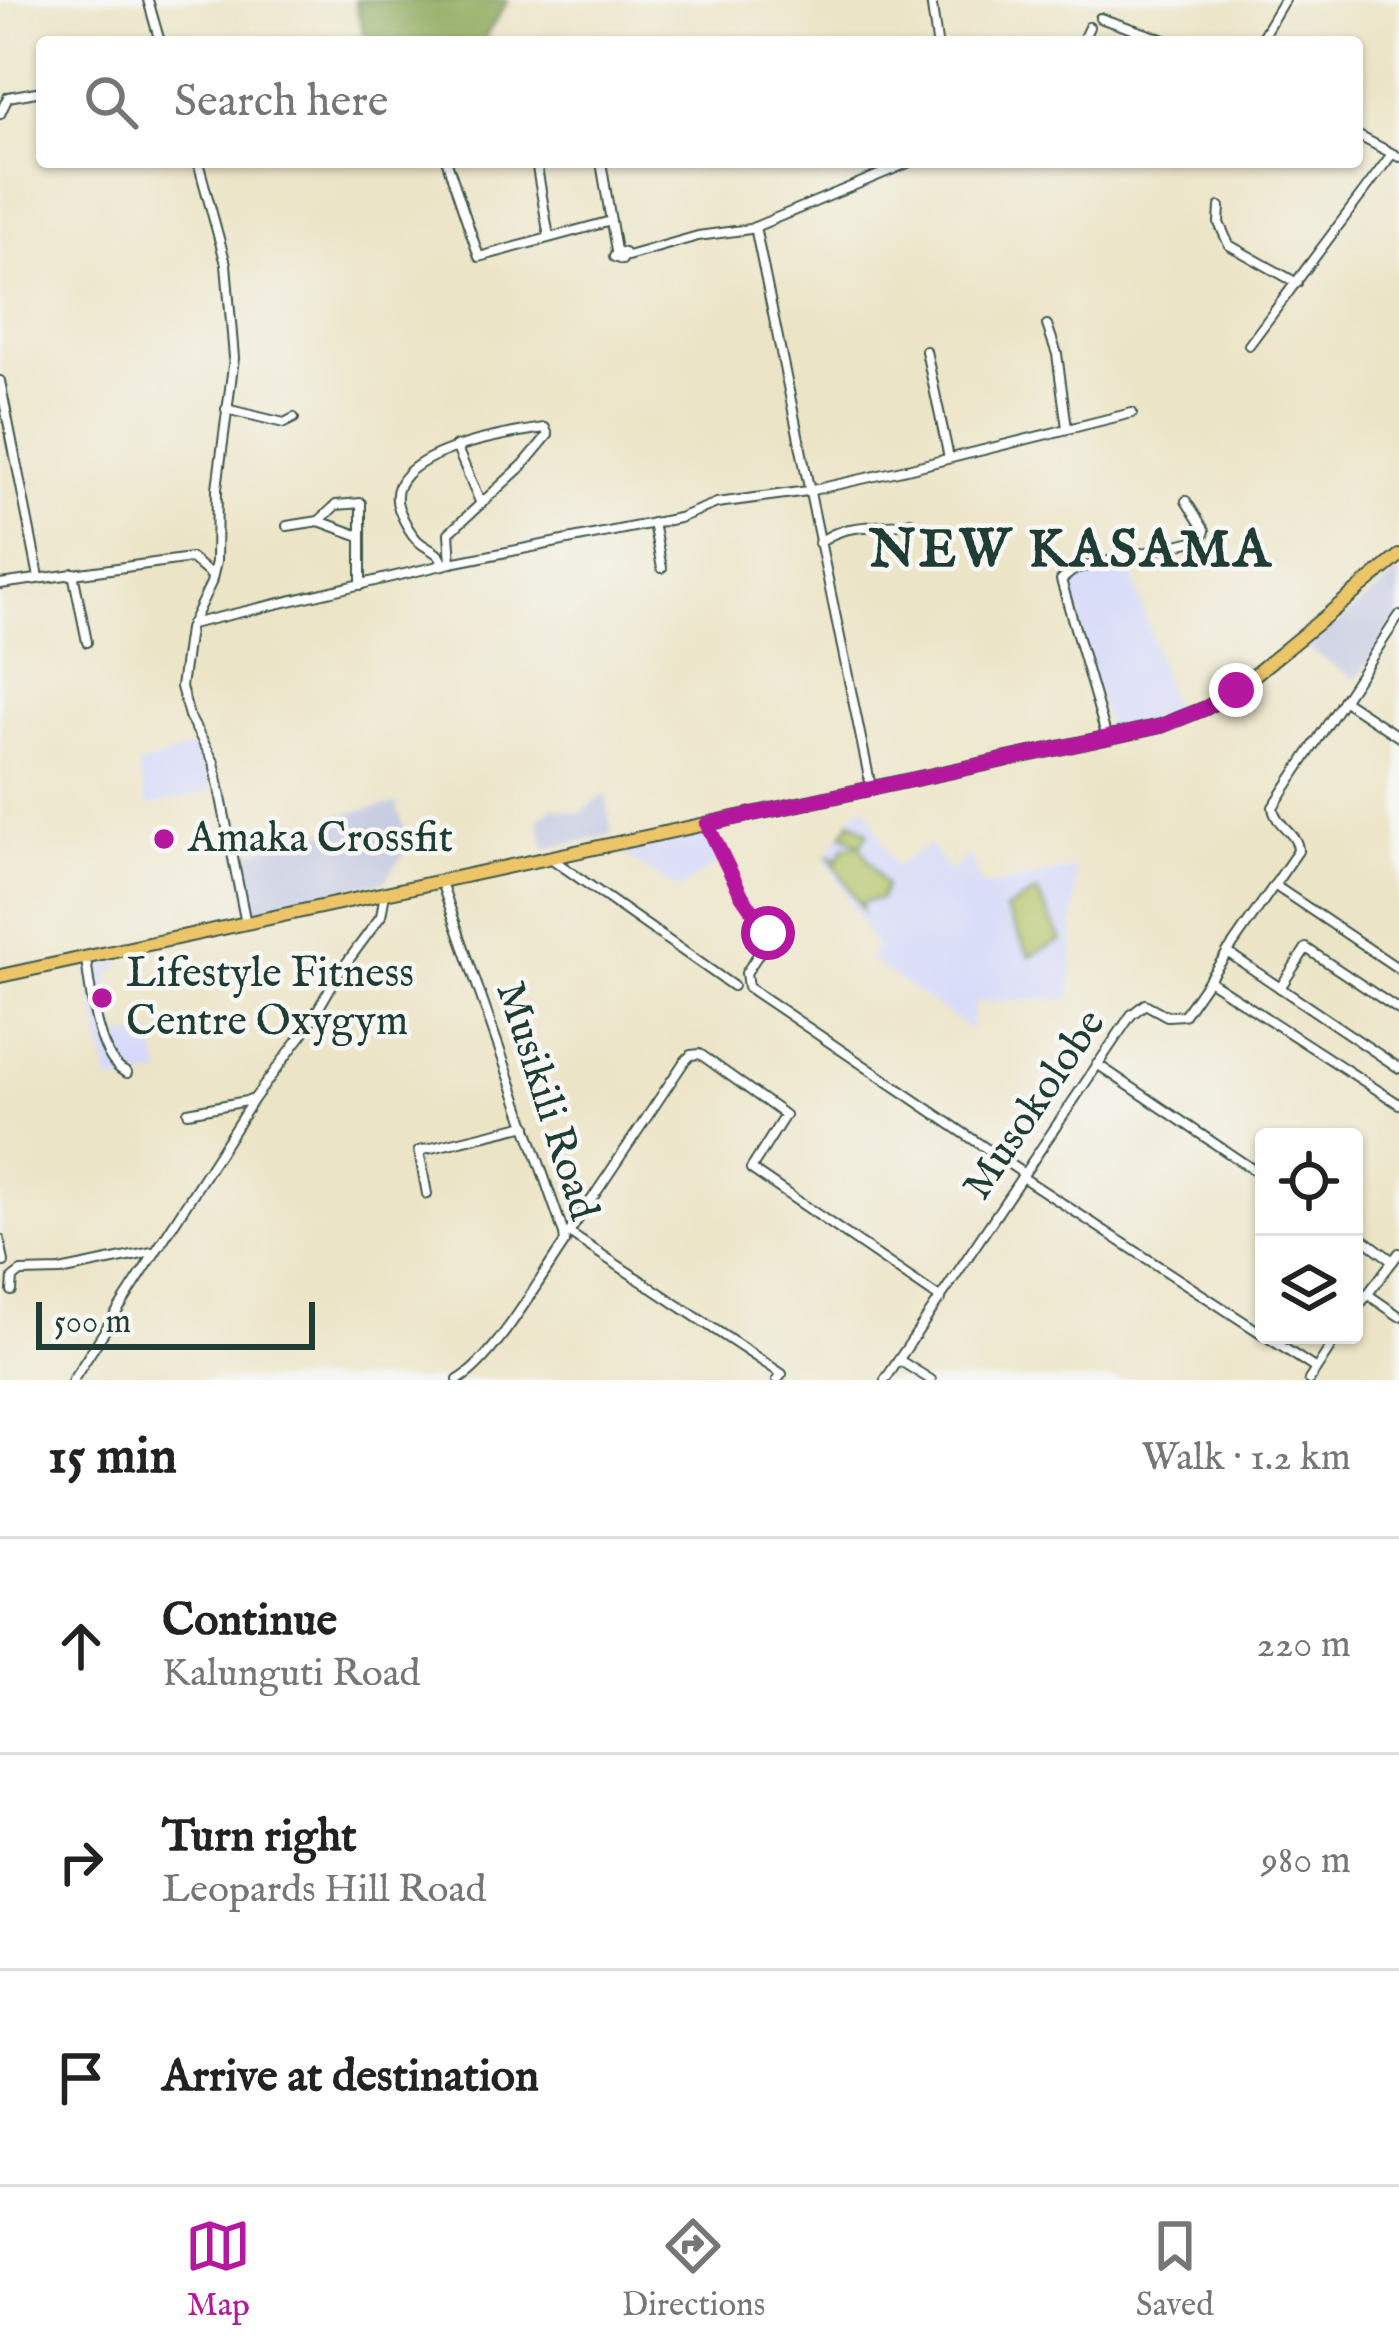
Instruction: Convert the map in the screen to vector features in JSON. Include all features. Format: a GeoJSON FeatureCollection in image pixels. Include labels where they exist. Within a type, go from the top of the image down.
{"type":"FeatureCollection","features":[{"type":"Feature","properties":{"kind":"main road"},"geometry":{"type":"LineString","coordinates":[[0,976],[1161,726],[1222,699],[1399,556]]}},
{"type":"Feature","properties":{"kind":"street"},"geometry":{"type":"LineString","coordinates":[[148,0],[158,36]]}},
{"type":"Feature","properties":{"kind":"street"},"geometry":{"type":"LineString","coordinates":[[931,0],[936,36]]}},
{"type":"Feature","properties":{"kind":"street"},"geometry":{"type":"LineString","coordinates":[[1263,36],[1284,0]]}},
{"type":"Feature","properties":{"kind":"street"},"geometry":{"type":"LineString","coordinates":[[1100,18],[1153,36]]}},
{"type":"Feature","properties":{"kind":"street"},"geometry":{"type":"LineString","coordinates":[[1085,36],[1089,27]]}},
{"type":"Feature","properties":{"kind":"street"},"geometry":{"type":"LineString","coordinates":[[0,114],[8,97],[36,92]]}},
{"type":"Feature","properties":{"kind":"street"},"geometry":{"type":"LineString","coordinates":[[1250,345],[1396,155],[1363,138]]}},
{"type":"Feature","properties":{"kind":"street"},"geometry":{"type":"LineString","coordinates":[[200,168],[226,264],[234,358],[217,488],[212,578],[191,624],[182,694],[214,762],[246,924]]}},
{"type":"Feature","properties":{"kind":"street"},"geometry":{"type":"LineString","coordinates":[[449,168],[479,257],[611,221]]}},
{"type":"Feature","properties":{"kind":"street"},"geometry":{"type":"LineString","coordinates":[[537,168],[549,237]]}},
{"type":"Feature","properties":{"kind":"street"},"geometry":{"type":"LineString","coordinates":[[602,168],[621,253],[697,233],[753,228],[896,168]]}},
{"type":"Feature","properties":{"kind":"street"},"geometry":{"type":"LineString","coordinates":[[1220,207],[1219,223],[1229,245],[1298,283]]}},
{"type":"Feature","properties":{"kind":"street"},"geometry":{"type":"LineString","coordinates":[[753,228],[872,789]]}},
{"type":"Feature","properties":{"kind":"street"},"geometry":{"type":"LineString","coordinates":[[1047,326],[1061,376],[1067,428]]}},
{"type":"Feature","properties":{"kind":"street"},"geometry":{"type":"LineString","coordinates":[[926,352],[949,458]]}},
{"type":"Feature","properties":{"kind":"street"},"geometry":{"type":"LineString","coordinates":[[0,381],[39,578]]}},
{"type":"Feature","properties":{"kind":"street"},"geometry":{"type":"LineString","coordinates":[[226,410],[284,423],[294,418]]}},
{"type":"Feature","properties":{"kind":"street"},"geometry":{"type":"LineString","coordinates":[[191,624],[447,564],[653,523],[717,503],[808,491],[1132,412]]}},
{"type":"Feature","properties":{"kind":"street"},"geometry":{"type":"LineString","coordinates":[[548,430],[537,449],[449,533],[447,564],[412,535],[399,509],[397,495],[412,466],[456,446],[548,430]]}},
{"type":"Feature","properties":{"kind":"street"},"geometry":{"type":"LineString","coordinates":[[456,446],[481,504]]}},
{"type":"Feature","properties":{"kind":"street"},"geometry":{"type":"LineString","coordinates":[[319,521],[336,505],[356,501],[362,505],[362,585]]}},
{"type":"Feature","properties":{"kind":"street"},"geometry":{"type":"LineString","coordinates":[[1106,738],[1061,580],[1075,569],[1202,539],[1205,531],[1186,501]]}},
{"type":"Feature","properties":{"kind":"street"},"geometry":{"type":"LineString","coordinates":[[287,526],[319,521],[361,536]]}},
{"type":"Feature","properties":{"kind":"street"},"geometry":{"type":"LineString","coordinates":[[653,523],[662,568]]}},
{"type":"Feature","properties":{"kind":"street"},"geometry":{"type":"LineString","coordinates":[[818,544],[849,530],[911,523]]}},
{"type":"Feature","properties":{"kind":"street"},"geometry":{"type":"LineString","coordinates":[[0,584],[191,558],[212,578]]}},
{"type":"Feature","properties":{"kind":"street"},"geometry":{"type":"LineString","coordinates":[[73,573],[87,642]]}},
{"type":"Feature","properties":{"kind":"street","name":"Musokolobe"},"geometry":{"type":"LineString","coordinates":[[885,1380],[1137,1007],[1144,1004],[1166,1016],[1180,1017],[1274,885],[1299,846],[1275,818],[1273,807],[1396,628],[1399,616]]}},
{"type":"Feature","properties":{"kind":"street"},"geometry":{"type":"LineString","coordinates":[[1343,700],[1399,737]]}},
{"type":"Feature","properties":{"kind":"street"},"geometry":{"type":"LineString","coordinates":[[707,824],[742,896],[767,930],[766,941],[746,973],[748,987],[1316,1369]]}},
{"type":"Feature","properties":{"kind":"street"},"geometry":{"type":"LineString","coordinates":[[551,858],[733,986]]}},
{"type":"Feature","properties":{"kind":"street","name":"Musikili Road"},"geometry":{"type":"LineString","coordinates":[[440,882],[567,1233],[532,1292],[470,1372],[458,1380]]}},
{"type":"Feature","properties":{"kind":"street"},"geometry":{"type":"LineString","coordinates":[[1274,885],[1399,969]]}},
{"type":"Feature","properties":{"kind":"street"},"geometry":{"type":"LineString","coordinates":[[73,1380],[153,1252],[381,916],[385,894]]}},
{"type":"Feature","properties":{"kind":"street"},"geometry":{"type":"LineString","coordinates":[[1280,988],[1306,948],[1399,1010]]}},
{"type":"Feature","properties":{"kind":"street"},"geometry":{"type":"LineString","coordinates":[[1227,952],[1399,1068]]}},
{"type":"Feature","properties":{"kind":"street"},"geometry":{"type":"LineString","coordinates":[[86,957],[103,1040],[114,1065],[127,1073]]}},
{"type":"Feature","properties":{"kind":"street"},"geometry":{"type":"LineString","coordinates":[[1208,980],[1399,1104]]}},
{"type":"Feature","properties":{"kind":"street"},"geometry":{"type":"LineString","coordinates":[[777,1380],[782,1374],[567,1233],[691,1055],[700,1054],[785,1114],[751,1169],[941,1299]]}},
{"type":"Feature","properties":{"kind":"street"},"geometry":{"type":"LineString","coordinates":[[1097,1064],[1255,1171]]}},
{"type":"Feature","properties":{"kind":"street"},"geometry":{"type":"LineString","coordinates":[[188,1112],[254,1100]]}},
{"type":"Feature","properties":{"kind":"street"},"geometry":{"type":"LineString","coordinates":[[428,1194],[419,1151],[527,1125]]}},
{"type":"Feature","properties":{"kind":"street"},"geometry":{"type":"LineString","coordinates":[[1361,1236],[1396,1257],[1363,1300]]}},
{"type":"Feature","properties":{"kind":"street"},"geometry":{"type":"LineString","coordinates":[[0,1240],[4,1262]]}},
{"type":"Feature","properties":{"kind":"street"},"geometry":{"type":"LineString","coordinates":[[13,1291],[13,1278],[21,1273],[153,1252]]}},
{"type":"Feature","properties":{"kind":"street"},"geometry":{"type":"LineString","coordinates":[[1367,1294],[1399,1316]]}},
{"type":"Feature","properties":{"kind":"street"},"geometry":{"type":"LineString","coordinates":[[1309,1380],[1332,1344]]}},
{"type":"Feature","properties":{"kind":"street"},"geometry":{"type":"LineString","coordinates":[[899,1360],[931,1380]]}},
{"type":"Feature","properties":{"kind":"shaded area"},"geometry":{"type":"Polygon","coordinates":[[[1128,560],[1174,714],[1108,730],[1067,589],[1068,577],[1128,560]]]}},
{"type":"Feature","properties":{"kind":"shaded area"},"geometry":{"type":"Polygon","coordinates":[[[1399,573],[1399,614],[1356,680],[1306,648],[1399,573]]]}},
{"type":"Feature","properties":{"kind":"shaded area"},"geometry":{"type":"Polygon","coordinates":[[[198,746],[211,792],[147,807],[137,766],[198,746]]]}},
{"type":"Feature","properties":{"kind":"shaded area"},"geometry":{"type":"Polygon","coordinates":[[[606,794],[612,834],[545,849],[539,819],[553,807],[580,813],[606,794]]]}},
{"type":"Feature","properties":{"kind":"shaded area"},"geometry":{"type":"Polygon","coordinates":[[[397,803],[408,847],[385,881],[346,889],[347,894],[249,912],[238,855],[334,829],[332,817],[397,803]]]}},
{"type":"Feature","properties":{"kind":"shaded area"},"geometry":{"type":"Polygon","coordinates":[[[867,806],[894,867],[929,844],[949,872],[970,856],[982,887],[1076,868],[1071,999],[975,1002],[971,1030],[869,960],[876,948],[826,858],[855,811],[867,806]]]}},
{"type":"Feature","properties":{"kind":"shaded area"},"geometry":{"type":"Polygon","coordinates":[[[709,834],[721,861],[677,890],[622,853],[709,834]]]}},
{"type":"Feature","properties":{"kind":"shaded area"},"geometry":{"type":"Polygon","coordinates":[[[126,959],[108,976],[116,1037],[153,1034],[161,1075],[109,1083],[87,966],[126,959]]]}},
{"type":"Feature","properties":{"kind":"green space"},"geometry":{"type":"Polygon","coordinates":[[[355,0],[508,0],[486,36],[364,36],[355,0]]]}},
{"type":"Feature","properties":{"kind":"green space"},"geometry":{"type":"Polygon","coordinates":[[[851,821],[868,832],[860,846],[885,886],[880,899],[862,902],[862,909],[830,857],[837,860],[844,847],[859,845],[843,834],[851,821]]]}},
{"type":"Feature","properties":{"kind":"green space"},"geometry":{"type":"Polygon","coordinates":[[[1037,892],[1062,940],[1030,956],[1005,910],[1037,892]]]}},
{"type":"Feature","properties":{"kind":"place","name":"Amaka Crossfit"},"geometry":{"type":"Point","coordinates":[164,839]}},
{"type":"Feature","properties":{"kind":"place","name":"Lifestyle Fitness Centre Oxygym"},"geometry":{"type":"Point","coordinates":[102,998]}},
{"type":"Feature","properties":{"kind":"district","name":"NEW KASAMA"},"geometry":{"type":"Point","coordinates":[1071,551]}},
{"type":"Feature","properties":{"kind":"route"},"geometry":{"type":"LineString","coordinates":[[768,933],[742,896],[707,824],[1161,726],[1236,690]]}}]}
